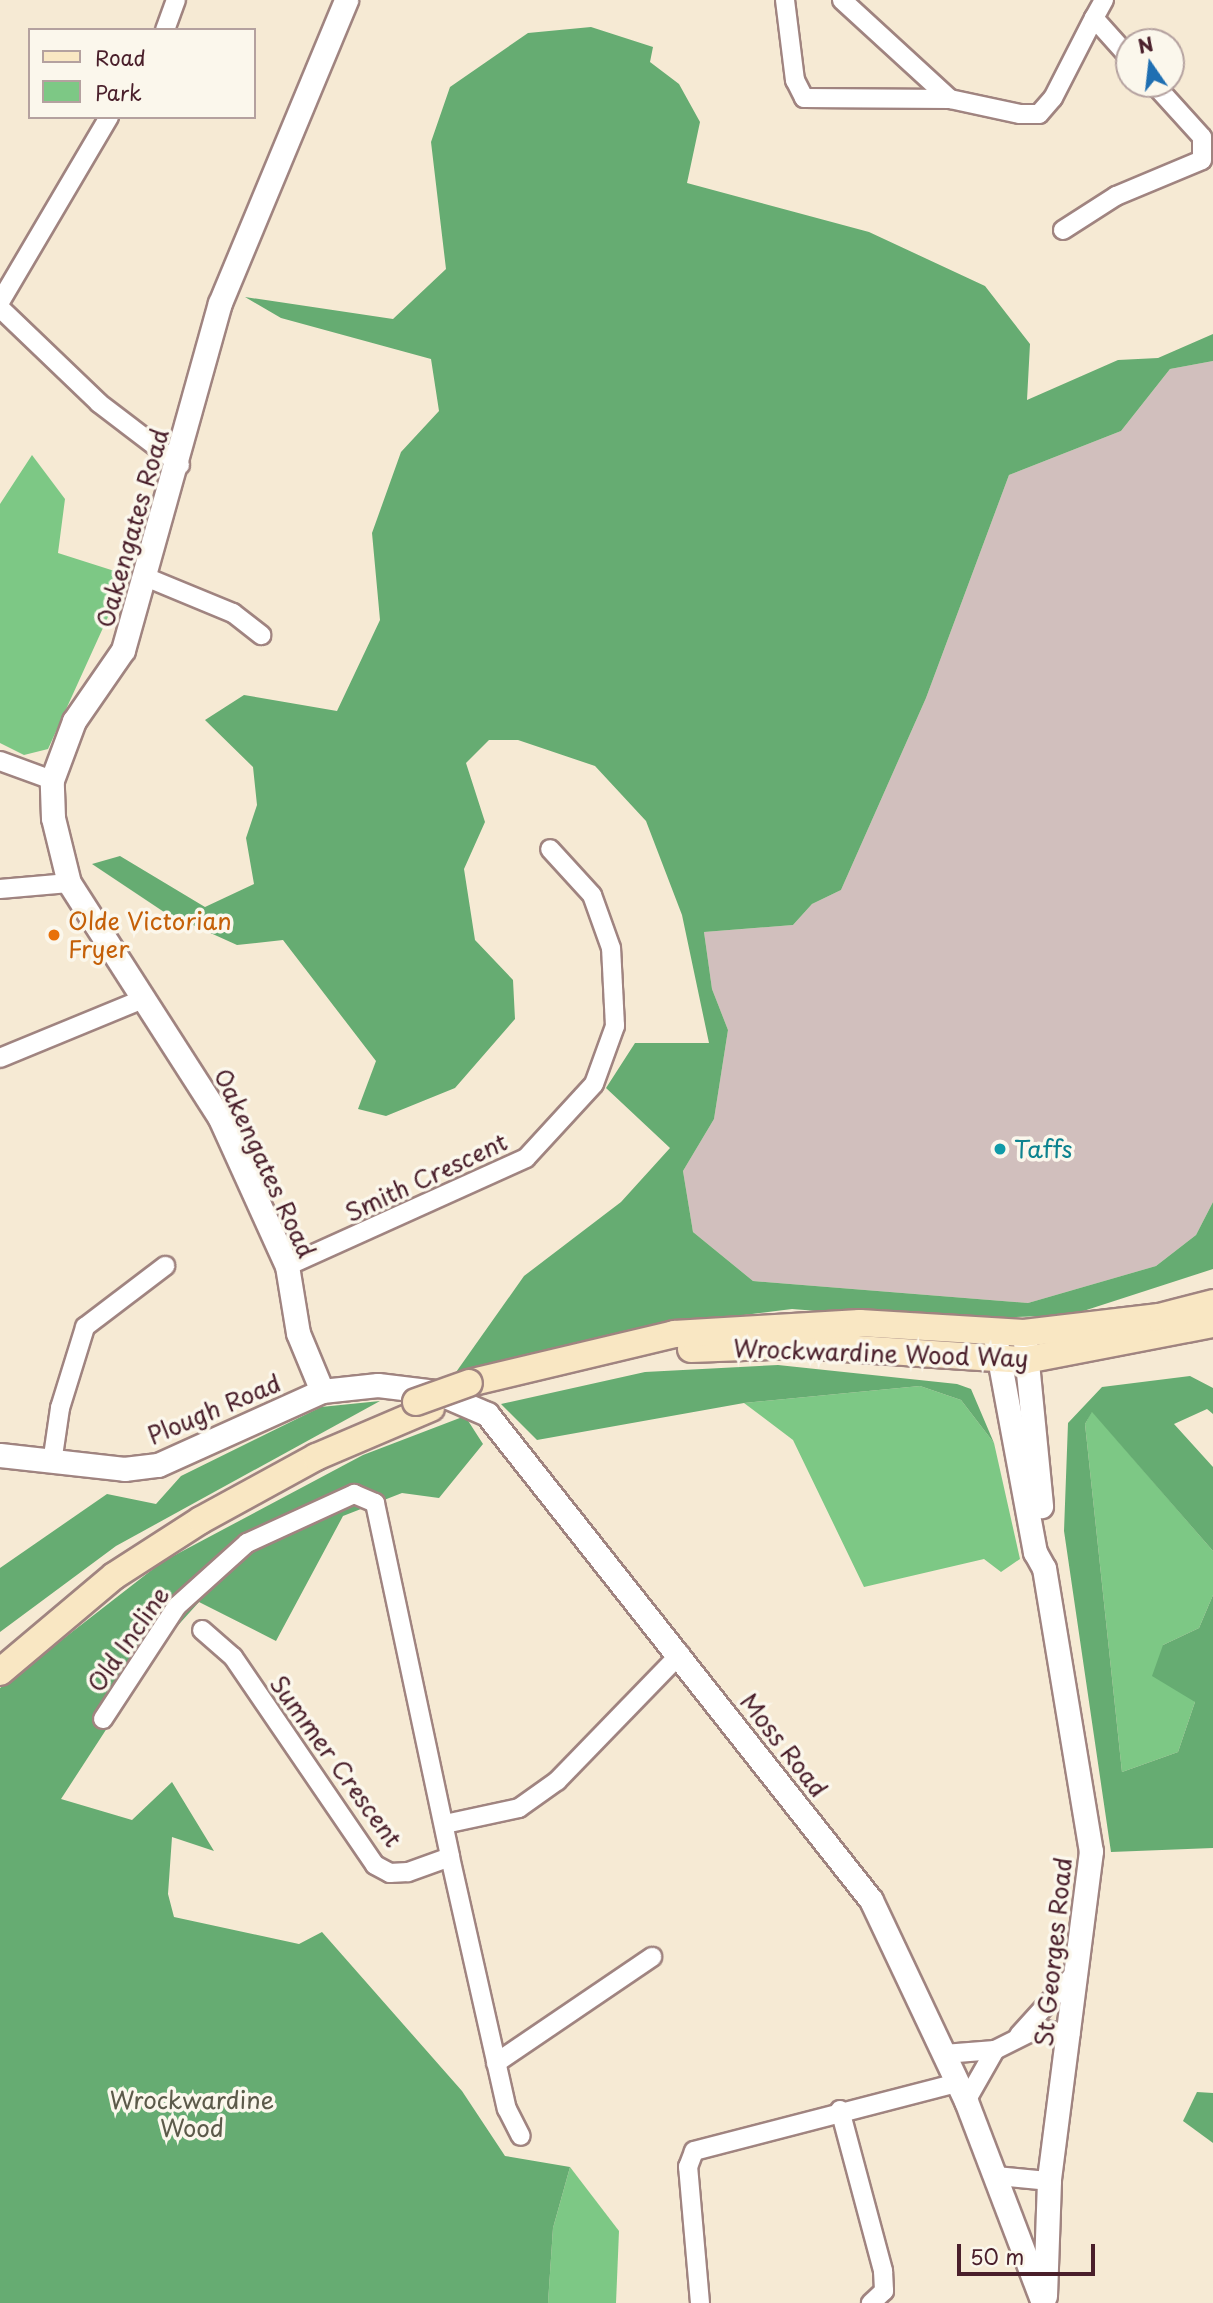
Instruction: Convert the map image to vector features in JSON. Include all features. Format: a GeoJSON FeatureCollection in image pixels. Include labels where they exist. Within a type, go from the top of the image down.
{"type":"FeatureCollection","features":[{"type":"Feature","properties":{"kind":"main road","name":"Wrockwardine Wood Way"},"geometry":{"type":"LineString","coordinates":[[0,1653],[104,1567],[170,1525],[309,1448],[574,1353],[755,1325],[860,1323],[1024,1333],[1159,1317],[1213,1303]]}},
{"type":"Feature","properties":{"kind":"main road","name":"Wrockwardine Wood Way"},"geometry":{"type":"LineString","coordinates":[[475,1388],[601,1362],[715,1347],[799,1345],[1026,1360],[1213,1324]]}},
{"type":"Feature","properties":{"kind":"main road","name":"Wrockwardine Wood Way"},"geometry":{"type":"LineString","coordinates":[[0,1672],[114,1576],[201,1520],[316,1457],[424,1405]]}},
{"type":"Feature","properties":{"kind":"street"},"geometry":{"type":"LineString","coordinates":[[166,28],[176,0]]}},
{"type":"Feature","properties":{"kind":"street","name":"Oakengates Road"},"geometry":{"type":"LineString","coordinates":[[322,1391],[298,1333],[287,1266],[220,1118],[69,883],[53,818],[52,780],[74,721],[123,650],[148,578],[180,465],[220,303],[346,0]]}},
{"type":"Feature","properties":{"kind":"street"},"geometry":{"type":"LineString","coordinates":[[785,0],[795,80],[804,99],[950,99],[1039,114],[1104,0]]}},
{"type":"Feature","properties":{"kind":"street"},"geometry":{"type":"LineString","coordinates":[[842,0],[950,99]]}},
{"type":"Feature","properties":{"kind":"street"},"geometry":{"type":"LineString","coordinates":[[1094,19],[1115,42]]}},
{"type":"Feature","properties":{"kind":"street"},"geometry":{"type":"LineString","coordinates":[[1063,230],[1116,195],[1202,160],[1202,136],[1167,98]]}},
{"type":"Feature","properties":{"kind":"street"},"geometry":{"type":"LineString","coordinates":[[0,302],[108,119]]}},
{"type":"Feature","properties":{"kind":"street"},"geometry":{"type":"LineString","coordinates":[[0,308],[99,403],[180,465]]}},
{"type":"Feature","properties":{"kind":"street"},"geometry":{"type":"LineString","coordinates":[[148,578],[233,613],[261,635]]}},
{"type":"Feature","properties":{"kind":"street"},"geometry":{"type":"LineString","coordinates":[[0,761],[52,780]]}},
{"type":"Feature","properties":{"kind":"street","name":"Smith Crescent"},"geometry":{"type":"LineString","coordinates":[[287,1266],[526,1158],[593,1084],[615,1026],[611,948],[593,895],[550,849]]}},
{"type":"Feature","properties":{"kind":"street"},"geometry":{"type":"LineString","coordinates":[[0,889],[69,883]]}},
{"type":"Feature","properties":{"kind":"street"},"geometry":{"type":"LineString","coordinates":[[0,1058],[143,999]]}},
{"type":"Feature","properties":{"kind":"street"},"geometry":{"type":"LineString","coordinates":[[52,1463],[60,1408],[85,1327],[165,1266]]}},
{"type":"Feature","properties":{"kind":"street","name":"St Georges Road"},"geometry":{"type":"LineString","coordinates":[[995,1332],[997,1360],[1035,1552],[1044,1568]]}},
{"type":"Feature","properties":{"kind":"street","name":"St Georges Road"},"geometry":{"type":"LineString","coordinates":[[1024,1333],[1044,1568],[1091,1850],[1080,1967],[1049,2181],[1044,2303]]}},
{"type":"Feature","properties":{"kind":"street","name":"Moss Road"},"geometry":{"type":"LineString","coordinates":[[322,1391],[378,1385],[436,1392],[487,1414],[680,1654],[870,1899],[962,2092],[997,2176],[1044,2303]]}},
{"type":"Feature","properties":{"kind":"street","name":"Plough Road"},"geometry":{"type":"LineString","coordinates":[[0,1455],[52,1463],[158,1465],[322,1391]]}},
{"type":"Feature","properties":{"kind":"street","name":"Old Incline"},"geometry":{"type":"LineString","coordinates":[[103,1719],[177,1606],[247,1543],[354,1494],[375,1503],[445,1824]]}},
{"type":"Feature","properties":{"kind":"street","name":"Summer Crescent"},"geometry":{"type":"LineString","coordinates":[[202,1630],[233,1657],[375,1864],[399,1872],[450,1857]]}},
{"type":"Feature","properties":{"kind":"street"},"geometry":{"type":"LineString","coordinates":[[521,2136],[507,2109],[450,1857],[445,1824],[519,1808],[557,1781],[680,1654]]}},
{"type":"Feature","properties":{"kind":"street"},"geometry":{"type":"LineString","coordinates":[[496,2063],[652,1957]]}},
{"type":"Feature","properties":{"kind":"street"},"geometry":{"type":"LineString","coordinates":[[1016,2037],[1080,1967]]}},
{"type":"Feature","properties":{"kind":"street"},"geometry":{"type":"LineString","coordinates":[[700,2303],[688,2167],[694,2151],[841,2110],[962,2092],[995,2050],[1016,2037],[1037,2029],[1071,2034]]}},
{"type":"Feature","properties":{"kind":"street"},"geometry":{"type":"LineString","coordinates":[[944,2054],[995,2050]]}},
{"type":"Feature","properties":{"kind":"street"},"geometry":{"type":"LineString","coordinates":[[841,2110],[883,2271],[884,2291],[872,2303]]}},
{"type":"Feature","properties":{"kind":"street"},"geometry":{"type":"LineString","coordinates":[[997,2176],[1049,2181]]}},
{"type":"Feature","properties":{"kind":"shaded area"},"geometry":{"type":"Polygon","coordinates":[[[1213,361],[1213,1202],[1196,1235],[1156,1266],[1028,1303],[753,1281],[693,1232],[683,1171],[714,1119],[728,1030],[712,989],[704,932],[793,925],[812,904],[841,890],[926,698],[1009,475],[1121,431],[1170,369],[1213,361]]]}},
{"type":"Feature","properties":{"kind":"green space"},"geometry":{"type":"Polygon","coordinates":[[[591,27],[653,47],[650,62],[679,84],[700,122],[687,183],[869,232],[985,286],[1030,344],[1027,400],[1118,360],[1158,358],[1213,334],[1213,361],[1170,369],[1121,431],[1009,475],[926,698],[841,890],[812,904],[793,925],[704,932],[712,989],[728,1030],[714,1119],[683,1171],[693,1232],[753,1281],[1028,1303],[1156,1266],[1196,1235],[1213,1202],[1213,1269],[1071,1315],[931,1320],[792,1309],[640,1328],[454,1375],[524,1276],[621,1202],[670,1148],[606,1088],[635,1043],[709,1043],[682,915],[646,821],[595,766],[518,740],[489,740],[466,763],[485,822],[464,869],[475,940],[513,980],[515,1019],[455,1088],[386,1116],[358,1109],[376,1061],[283,940],[237,945],[164,912],[92,864],[120,856],[205,907],[254,884],[246,838],[257,805],[253,767],[205,720],[244,695],[337,711],[380,620],[372,533],[401,452],[439,411],[431,359],[281,318],[245,297],[393,319],[446,269],[431,142],[450,87],[528,33],[591,27]]]}},
{"type":"Feature","properties":{"kind":"green space"},"geometry":{"type":"Polygon","coordinates":[[[32,455],[65,499],[58,553],[127,575],[48,749],[24,755],[0,743],[0,504],[32,455]]]}},
{"type":"Feature","properties":{"kind":"green space"},"geometry":{"type":"Polygon","coordinates":[[[778,1365],[957,1384],[971,1389],[994,1443],[961,1400],[920,1386],[744,1403],[537,1440],[501,1404],[645,1372],[778,1365]]]}},
{"type":"Feature","properties":{"kind":"green space"},"geometry":{"type":"Polygon","coordinates":[[[1190,1376],[1213,1388],[1213,1414],[1207,1409],[1174,1424],[1213,1467],[1213,1551],[1092,1412],[1085,1424],[1122,1772],[1178,1752],[1195,1702],[1152,1676],[1163,1645],[1199,1628],[1213,1595],[1213,1848],[1111,1852],[1064,1531],[1068,1423],[1102,1387],[1190,1376]]]}},
{"type":"Feature","properties":{"kind":"green space"},"geometry":{"type":"Polygon","coordinates":[[[920,1386],[961,1400],[994,1443],[1020,1559],[1001,1572],[984,1559],[864,1587],[793,1440],[744,1403],[920,1386]]]}},
{"type":"Feature","properties":{"kind":"green space"},"geometry":{"type":"Polygon","coordinates":[[[380,1401],[116,1546],[0,1632],[0,1568],[107,1494],[156,1504],[181,1476],[321,1407],[380,1401]]]}},
{"type":"Feature","properties":{"kind":"green space"},"geometry":{"type":"Polygon","coordinates":[[[1092,1411],[1213,1551],[1213,1595],[1199,1628],[1163,1645],[1195,1702],[1178,1752],[1122,1772],[1085,1424],[1092,1411]]]}},
{"type":"Feature","properties":{"kind":"green space","name":"Wrockwardine Wood"},"geometry":{"type":"Polygon","coordinates":[[[465,1416],[483,1444],[439,1498],[402,1493],[343,1516],[276,1641],[199,1602],[163,1642],[61,1799],[132,1820],[172,1782],[214,1851],[172,1837],[168,1894],[174,1917],[299,1944],[322,1932],[462,2091],[505,2156],[570,2167],[553,2228],[548,2303],[0,2303],[0,1688],[162,1562],[363,1455],[465,1416]]]}},
{"type":"Feature","properties":{"kind":"green space"},"geometry":{"type":"Polygon","coordinates":[[[1197,2092],[1213,2093],[1213,2143],[1183,2121],[1197,2092]]]}},
{"type":"Feature","properties":{"kind":"green space"},"geometry":{"type":"Polygon","coordinates":[[[570,2167],[619,2231],[616,2303],[548,2303],[553,2228],[570,2167]]]}},
{"type":"Feature","properties":{"kind":"place","name":"Olde Victorian Fryer"},"geometry":{"type":"Point","coordinates":[54,935]}},
{"type":"Feature","properties":{"kind":"place","name":"Taffs"},"geometry":{"type":"Point","coordinates":[1000,1149]}}]}
